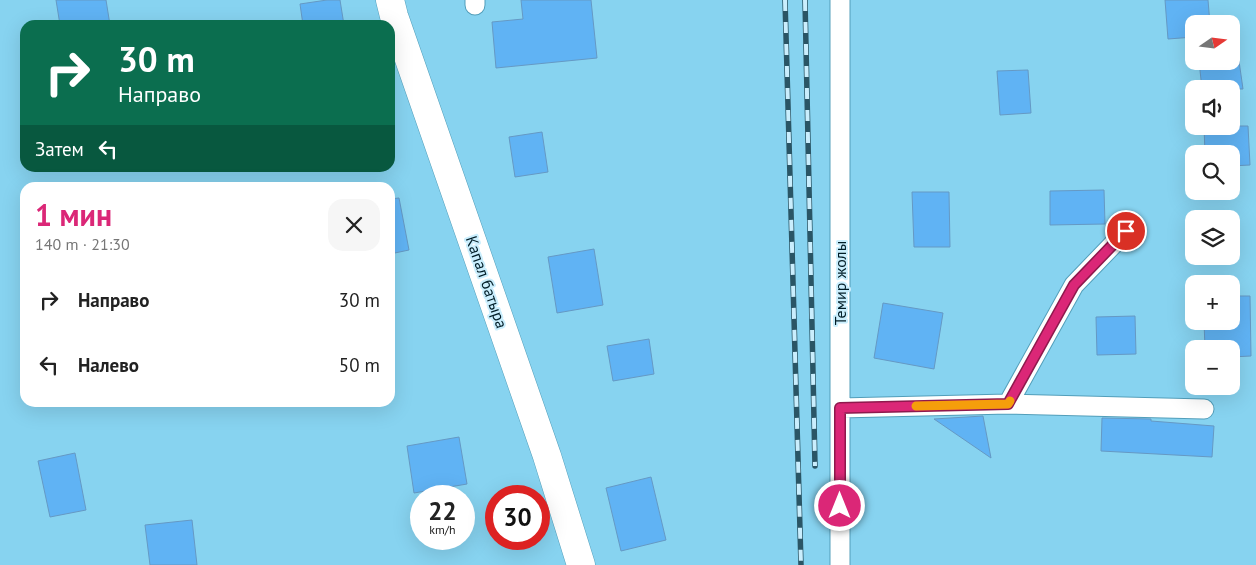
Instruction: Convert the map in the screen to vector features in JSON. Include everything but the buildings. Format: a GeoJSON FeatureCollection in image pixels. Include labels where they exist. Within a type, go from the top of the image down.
{"type":"FeatureCollection","features":[{"type":"Feature","properties":{"kind":"main road","name":"Капал батыра"},"geometry":{"type":"LineString","coordinates":[[390,0],[547,456],[581,565]]}},
{"type":"Feature","properties":{"kind":"street","name":"Темир жолы"},"geometry":{"type":"LineString","coordinates":[[840,0],[840,565]]}},
{"type":"Feature","properties":{"kind":"street"},"geometry":{"type":"LineString","coordinates":[[1008,404],[1074,285],[1126,231]]}},
{"type":"Feature","properties":{"kind":"street"},"geometry":{"type":"LineString","coordinates":[[840,408],[1008,404],[1204,409]]}},
{"type":"Feature","properties":{"kind":"railway"},"geometry":{"type":"LineString","coordinates":[[785,0],[801,565]]}},
{"type":"Feature","properties":{"kind":"railway"},"geometry":{"type":"LineString","coordinates":[[805,0],[815,466]]}},
{"type":"Feature","properties":{"kind":"slow traffic"},"geometry":{"type":"LineString","coordinates":[[916,406],[1008,404],[1010,401]]}},
{"type":"Feature","properties":{"kind":"route"},"geometry":{"type":"LineString","coordinates":[[840,506],[840,408],[1008,404],[1074,285],[1126,231]]}}]}
